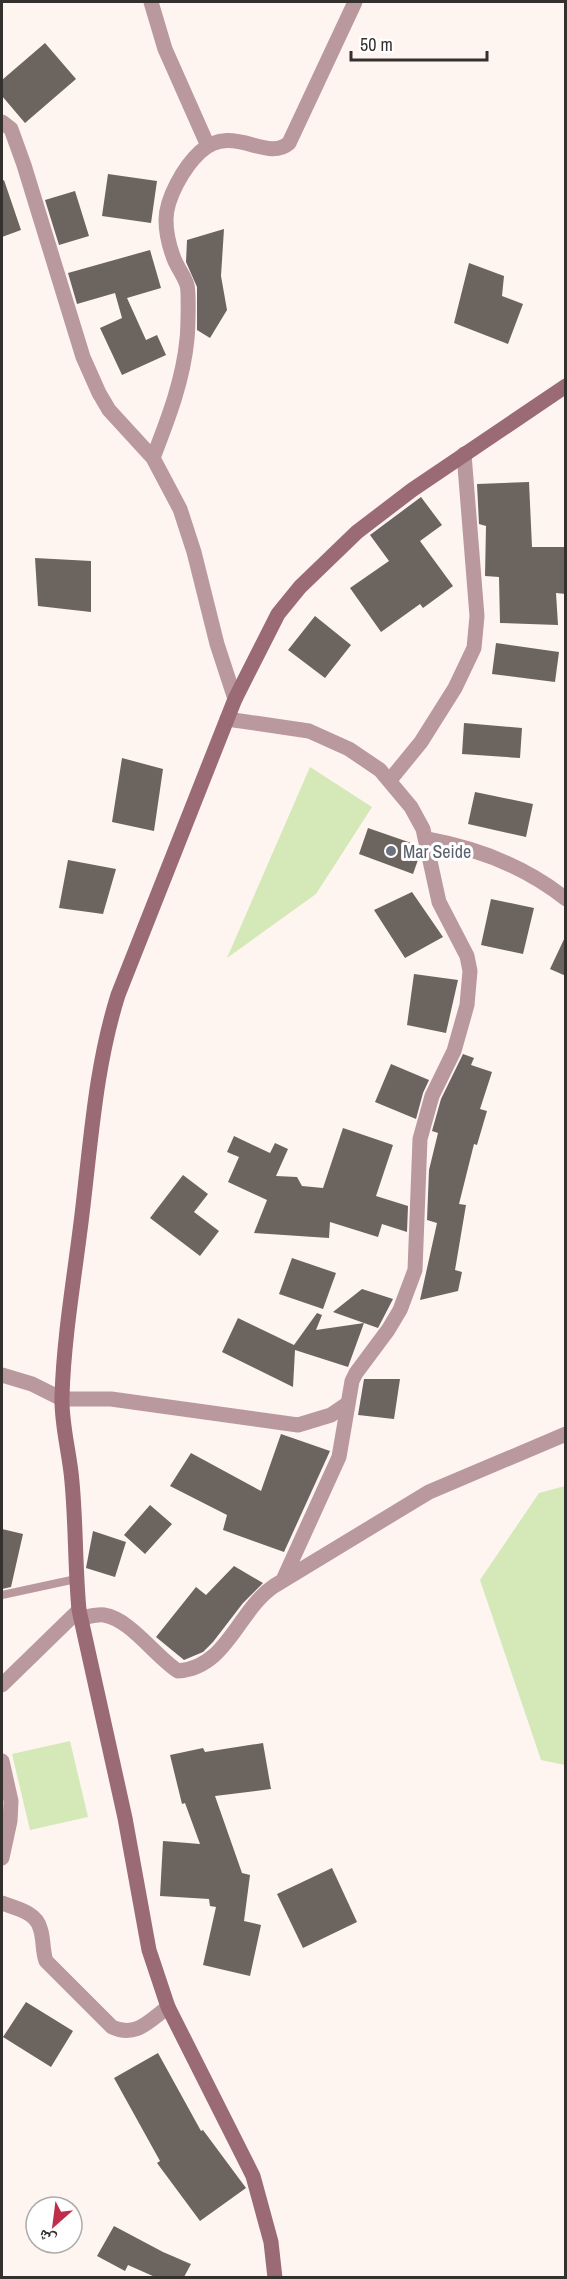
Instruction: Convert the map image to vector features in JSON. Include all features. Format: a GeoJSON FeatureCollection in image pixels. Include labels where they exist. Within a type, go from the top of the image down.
{"type":"FeatureCollection","features":[{"type":"Feature","properties":{"kind":"main road"},"geometry":{"type":"LineString","coordinates":[[275,2277],[269,2231],[253,2176],[168,2007],[149,1950],[124,1818],[80,1614],[76,1579],[72,1480],[62,1399],[67,1334],[96,1091],[105,1034],[117,995],[235,699],[278,615],[300,587],[357,532],[464,454],[566,386]]}},
{"type":"Feature","properties":{"kind":"street"},"geometry":{"type":"LineString","coordinates":[[151,2],[165,48],[208,146]]}},
{"type":"Feature","properties":{"kind":"street"},"geometry":{"type":"LineString","coordinates":[[153,458],[177,394],[187,339],[188,286],[173,257],[166,219],[169,204],[178,183],[194,159],[208,146],[217,142],[231,140],[274,150],[290,143],[355,2]]}},
{"type":"Feature","properties":{"kind":"street"},"geometry":{"type":"LineString","coordinates":[[2,122],[11,129],[24,165],[83,357],[92,378],[109,410],[153,458],[183,520],[194,552],[217,644],[235,699]]}},
{"type":"Feature","properties":{"kind":"street"},"geometry":{"type":"LineString","coordinates":[[390,780],[421,742],[455,688],[474,648],[477,616],[464,454]]}},
{"type":"Feature","properties":{"kind":"street"},"geometry":{"type":"LineString","coordinates":[[227,719],[309,731],[350,749],[390,780],[411,807],[427,840],[439,902],[467,956],[470,971],[467,1005],[454,1051],[432,1096],[420,1139],[415,1270],[394,1320],[356,1373],[347,1404],[345,1431],[339,1457],[283,1580]]}},
{"type":"Feature","properties":{"kind":"street"},"geometry":{"type":"LineString","coordinates":[[427,840],[459,845],[483,853],[527,874],[566,899]]}},
{"type":"Feature","properties":{"kind":"street"},"geometry":{"type":"LineString","coordinates":[[2,1375],[32,1384],[62,1399],[130,1402],[298,1425],[331,1415],[347,1404]]}},
{"type":"Feature","properties":{"kind":"street"},"geometry":{"type":"LineString","coordinates":[[2,1685],[80,1614],[114,1618],[133,1631],[163,1662],[178,1671],[186,1671],[211,1659],[267,1590],[283,1580],[429,1492],[566,1434]]}},
{"type":"Feature","properties":{"kind":"street"},"geometry":{"type":"LineString","coordinates":[[2,1761],[11,1802],[10,1821],[2,1858]]}},
{"type":"Feature","properties":{"kind":"street"},"geometry":{"type":"LineString","coordinates":[[2,1903],[36,1919],[41,1928],[42,1951],[46,1961],[112,2026],[123,2032],[132,2032],[168,2007]]}},
{"type":"Feature","properties":{"kind":"lane"},"geometry":{"type":"LineString","coordinates":[[2,1594],[76,1579]]}},
{"type":"Feature","properties":{"kind":"green space"},"geometry":{"type":"Polygon","coordinates":[[[310,767],[372,807],[316,894],[227,958],[310,767]]]}},
{"type":"Feature","properties":{"kind":"green space"},"geometry":{"type":"Polygon","coordinates":[[[566,1486],[565,1765],[541,1760],[480,1580],[539,1493],[566,1486]]]}},
{"type":"Feature","properties":{"kind":"green space"},"geometry":{"type":"Polygon","coordinates":[[[70,1741],[88,1817],[30,1830],[12,1754],[70,1741]]]}},
{"type":"Feature","properties":{"kind":"building"},"geometry":{"type":"Polygon","coordinates":[[[45,43],[76,79],[25,123],[2,96],[2,80],[45,43]]]}},
{"type":"Feature","properties":{"kind":"building"},"geometry":{"type":"Polygon","coordinates":[[[108,174],[157,181],[151,223],[102,216],[108,174]]]}},
{"type":"Feature","properties":{"kind":"building"},"geometry":{"type":"Polygon","coordinates":[[[4,180],[21,230],[2,237],[2,181],[4,180]]]}},
{"type":"Feature","properties":{"kind":"building"},"geometry":{"type":"Polygon","coordinates":[[[75,191],[89,236],[59,245],[45,200],[75,191]]]}},
{"type":"Feature","properties":{"kind":"building"},"geometry":{"type":"Polygon","coordinates":[[[224,229],[221,276],[227,310],[210,338],[197,330],[197,287],[186,262],[187,240],[224,229]]]}},
{"type":"Feature","properties":{"kind":"building"},"geometry":{"type":"Polygon","coordinates":[[[150,250],[161,288],[127,298],[146,340],[157,335],[166,355],[122,375],[100,328],[122,318],[115,293],[77,304],[68,273],[150,250]]]}},
{"type":"Feature","properties":{"kind":"building"},"geometry":{"type":"Polygon","coordinates":[[[469,263],[504,276],[502,296],[523,304],[508,344],[454,323],[469,263]]]}},
{"type":"Feature","properties":{"kind":"building"},"geometry":{"type":"Polygon","coordinates":[[[529,482],[532,547],[566,547],[566,594],[556,593],[558,625],[500,623],[499,577],[485,576],[486,526],[479,524],[477,484],[529,482]]]}},
{"type":"Feature","properties":{"kind":"building"},"geometry":{"type":"Polygon","coordinates":[[[421,497],[442,525],[420,541],[453,586],[423,608],[420,604],[381,632],[350,588],[389,561],[370,535],[421,497]]]}},
{"type":"Feature","properties":{"kind":"building"},"geometry":{"type":"Polygon","coordinates":[[[35,558],[91,561],[91,612],[38,606],[35,558]]]}},
{"type":"Feature","properties":{"kind":"building"},"geometry":{"type":"Polygon","coordinates":[[[315,616],[351,645],[325,678],[288,650],[315,616]]]}},
{"type":"Feature","properties":{"kind":"building"},"geometry":{"type":"Polygon","coordinates":[[[496,643],[559,652],[555,682],[492,674],[496,643]]]}},
{"type":"Feature","properties":{"kind":"building"},"geometry":{"type":"Polygon","coordinates":[[[464,723],[522,728],[520,758],[462,754],[464,723]]]}},
{"type":"Feature","properties":{"kind":"building"},"geometry":{"type":"Polygon","coordinates":[[[122,758],[163,769],[154,831],[112,822],[122,758]]]}},
{"type":"Feature","properties":{"kind":"building"},"geometry":{"type":"Polygon","coordinates":[[[475,792],[533,804],[526,837],[468,824],[475,792]]]}},
{"type":"Feature","properties":{"kind":"building","name":"Mar Seide"},"geometry":{"type":"Polygon","coordinates":[[[368,828],[417,845],[419,857],[413,874],[359,854],[368,828]]]}},
{"type":"Feature","properties":{"kind":"building"},"geometry":{"type":"Polygon","coordinates":[[[68,860],[116,869],[103,914],[59,908],[68,860]]]}},
{"type":"Feature","properties":{"kind":"building"},"geometry":{"type":"Polygon","coordinates":[[[412,892],[443,937],[405,958],[374,910],[412,892]]]}},
{"type":"Feature","properties":{"kind":"building"},"geometry":{"type":"Polygon","coordinates":[[[491,899],[534,908],[523,954],[481,945],[491,899]]]}},
{"type":"Feature","properties":{"kind":"building"},"geometry":{"type":"Polygon","coordinates":[[[566,935],[566,976],[550,969],[566,935]]]}},
{"type":"Feature","properties":{"kind":"building"},"geometry":{"type":"Polygon","coordinates":[[[414,974],[458,980],[446,1033],[407,1025],[414,974]]]}},
{"type":"Feature","properties":{"kind":"building"},"geometry":{"type":"Polygon","coordinates":[[[463,1054],[474,1058],[471,1065],[492,1072],[480,1109],[487,1111],[477,1145],[474,1144],[459,1204],[466,1205],[455,1270],[462,1272],[458,1291],[420,1300],[437,1223],[427,1220],[429,1170],[438,1133],[432,1131],[441,1099],[463,1054]]]}},
{"type":"Feature","properties":{"kind":"building"},"geometry":{"type":"Polygon","coordinates":[[[391,1064],[429,1080],[416,1119],[375,1102],[391,1064]]]}},
{"type":"Feature","properties":{"kind":"building"},"geometry":{"type":"Polygon","coordinates":[[[343,1128],[393,1145],[376,1196],[408,1206],[407,1232],[382,1224],[378,1237],[330,1222],[329,1238],[254,1233],[267,1200],[228,1182],[239,1157],[227,1152],[234,1136],[270,1153],[275,1143],[288,1149],[276,1176],[297,1177],[302,1186],[323,1188],[343,1128]]]}},
{"type":"Feature","properties":{"kind":"building"},"geometry":{"type":"Polygon","coordinates":[[[183,1175],[208,1194],[194,1212],[219,1231],[200,1256],[150,1218],[183,1175]]]}},
{"type":"Feature","properties":{"kind":"building"},"geometry":{"type":"Polygon","coordinates":[[[292,1258],[336,1273],[323,1309],[279,1294],[292,1258]]]}},
{"type":"Feature","properties":{"kind":"building"},"geometry":{"type":"Polygon","coordinates":[[[362,1289],[393,1299],[378,1328],[333,1312],[362,1289]]]}},
{"type":"Feature","properties":{"kind":"building"},"geometry":{"type":"Polygon","coordinates":[[[317,1313],[322,1315],[316,1330],[364,1323],[348,1367],[295,1350],[293,1387],[222,1352],[238,1318],[294,1345],[317,1313]]]}},
{"type":"Feature","properties":{"kind":"building"},"geometry":{"type":"Polygon","coordinates":[[[364,1379],[400,1379],[394,1419],[358,1415],[364,1379]]]}},
{"type":"Feature","properties":{"kind":"building"},"geometry":{"type":"Polygon","coordinates":[[[281,1434],[330,1451],[284,1552],[223,1530],[227,1515],[170,1486],[191,1453],[261,1491],[281,1434]]]}},
{"type":"Feature","properties":{"kind":"building"},"geometry":{"type":"Polygon","coordinates":[[[150,1505],[172,1524],[145,1554],[124,1535],[150,1505]]]}},
{"type":"Feature","properties":{"kind":"building"},"geometry":{"type":"Polygon","coordinates":[[[2,1529],[23,1534],[11,1587],[2,1589],[2,1529]]]}},
{"type":"Feature","properties":{"kind":"building"},"geometry":{"type":"Polygon","coordinates":[[[93,1531],[126,1542],[115,1577],[86,1568],[93,1531]]]}},
{"type":"Feature","properties":{"kind":"building"},"geometry":{"type":"Polygon","coordinates":[[[234,1566],[263,1583],[243,1603],[203,1652],[184,1660],[156,1637],[196,1587],[206,1595],[234,1566]]]}},
{"type":"Feature","properties":{"kind":"building"},"geometry":{"type":"Polygon","coordinates":[[[263,1743],[271,1789],[215,1796],[242,1873],[250,1875],[244,1921],[261,1925],[250,1976],[203,1965],[216,1907],[210,1906],[209,1899],[160,1896],[163,1841],[200,1844],[185,1803],[182,1804],[170,1755],[203,1748],[205,1752],[263,1743]]]}},
{"type":"Feature","properties":{"kind":"building"},"geometry":{"type":"Polygon","coordinates":[[[332,1868],[357,1922],[303,1948],[277,1894],[332,1868]]]}},
{"type":"Feature","properties":{"kind":"building"},"geometry":{"type":"Polygon","coordinates":[[[26,2002],[73,2031],[51,2067],[3,2037],[26,2002]]]}},
{"type":"Feature","properties":{"kind":"building"},"geometry":{"type":"Polygon","coordinates":[[[158,2053],[201,2131],[203,2130],[246,2188],[200,2221],[157,2163],[160,2161],[114,2078],[158,2053]]]}},
{"type":"Feature","properties":{"kind":"building"},"geometry":{"type":"Polygon","coordinates":[[[114,2226],[191,2264],[184,2277],[155,2277],[128,2265],[125,2271],[97,2256],[114,2226]]]}},
{"type":"Feature","properties":{"kind":"place","name":"Mar Seide"},"geometry":{"type":"Point","coordinates":[391,851]}}]}
